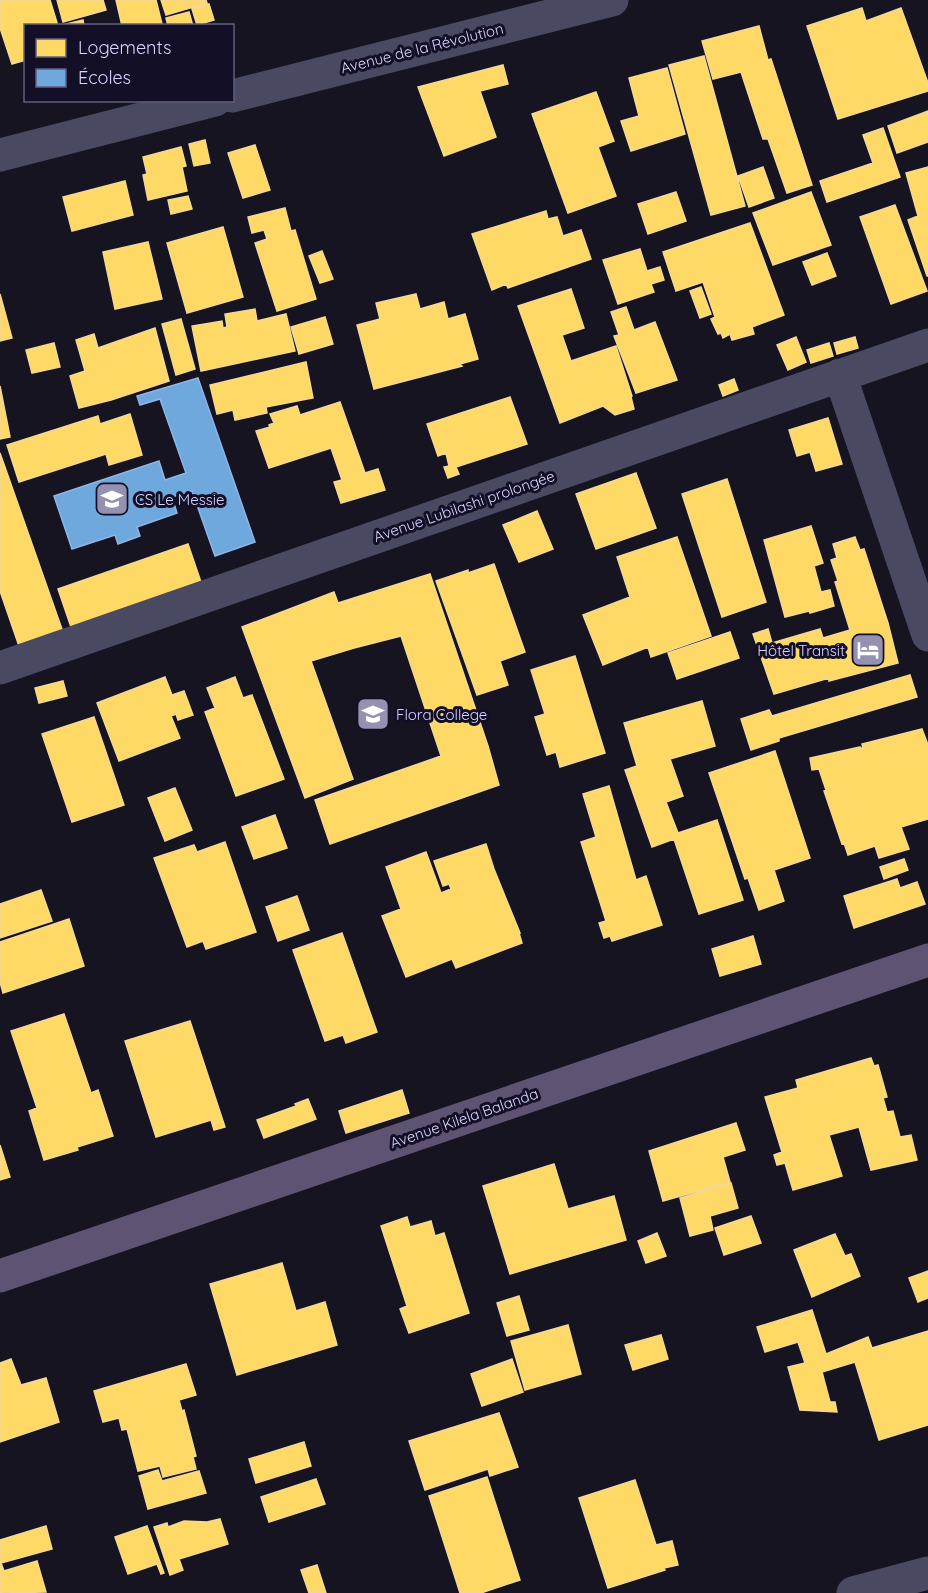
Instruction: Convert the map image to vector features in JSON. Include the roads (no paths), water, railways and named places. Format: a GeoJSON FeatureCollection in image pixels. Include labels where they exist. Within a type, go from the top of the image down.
{"type":"FeatureCollection","features":[{"type":"Feature","properties":{"kind":"main road","name":"Avenue Kilela Balanda"},"geometry":{"type":"LineString","coordinates":[[0,1276],[928,960]]}},
{"type":"Feature","properties":{"kind":"street","name":"Avenue de la Révolution"},"geometry":{"type":"LineString","coordinates":[[234,95],[612,0]]}},
{"type":"Feature","properties":{"kind":"street"},"geometry":{"type":"LineString","coordinates":[[0,155],[207,102]]}},
{"type":"Feature","properties":{"kind":"street","name":"Avenue Lubilashi prolongée"},"geometry":{"type":"LineString","coordinates":[[0,668],[928,345]]}},
{"type":"Feature","properties":{"kind":"street"},"geometry":{"type":"LineString","coordinates":[[840,375],[928,635]]}},
{"type":"Feature","properties":{"kind":"street"},"geometry":{"type":"LineString","coordinates":[[853,1593],[928,1573]]}},
{"type":"Feature","properties":{"kind":"place","name":"CS Le Messie"},"geometry":{"type":"Point","coordinates":[112,499]}},
{"type":"Feature","properties":{"kind":"place","name":"Hôtel Transit"},"geometry":{"type":"Point","coordinates":[868,650]}},
{"type":"Feature","properties":{"kind":"place","name":"Flora College"},"geometry":{"type":"Point","coordinates":[373,714]}}]}
